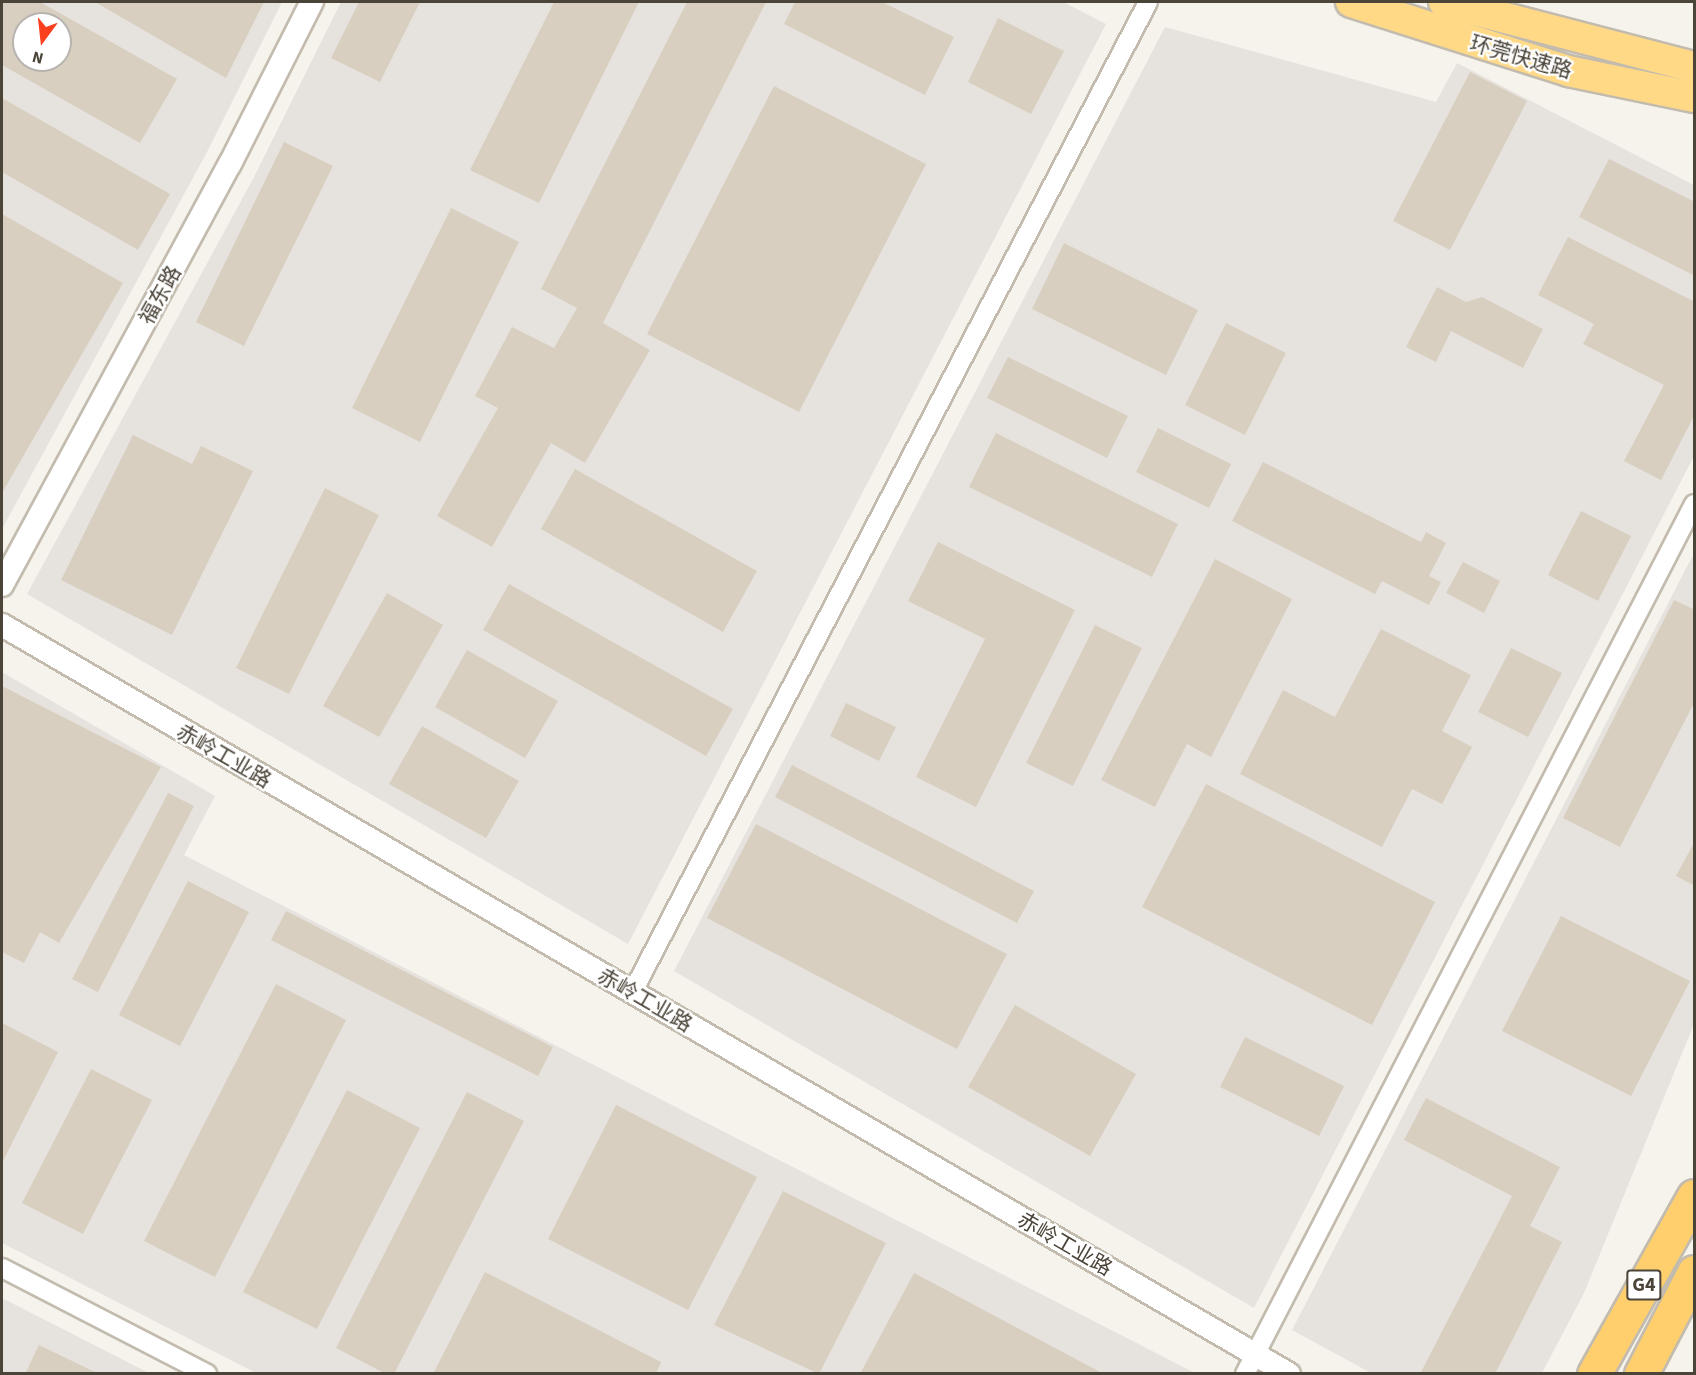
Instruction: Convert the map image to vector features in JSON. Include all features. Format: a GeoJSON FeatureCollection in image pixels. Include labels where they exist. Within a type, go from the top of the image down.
{"type":"FeatureCollection","features":[{"type":"Feature","properties":{"kind":"highway","name":"环莞快速路"},"geometry":{"type":"LineString","coordinates":[[1351,2],[1568,71],[1695,97]]}},
{"type":"Feature","properties":{"kind":"highway","name":"环莞快速路"},"geometry":{"type":"LineString","coordinates":[[1444,2],[1695,67]]}},
{"type":"Feature","properties":{"kind":"highway","name":"G4"},"geometry":{"type":"LineString","coordinates":[[1594,1374],[1695,1196]]}},
{"type":"Feature","properties":{"kind":"highway","name":"G4"},"geometry":{"type":"LineString","coordinates":[[1641,1374],[1695,1272]]}},
{"type":"Feature","properties":{"kind":"street","name":"福东路"},"geometry":{"type":"LineString","coordinates":[[2,585],[231,164],[312,2]]}},
{"type":"Feature","properties":{"kind":"street"},"geometry":{"type":"LineString","coordinates":[[632,993],[1148,2]]}},
{"type":"Feature","properties":{"kind":"street"},"geometry":{"type":"LineString","coordinates":[[1250,1364],[1695,504]]}},
{"type":"Feature","properties":{"kind":"street","name":"赤岭工业路"},"geometry":{"type":"LineString","coordinates":[[2,625],[632,993],[1250,1364],[1289,1374]]}},
{"type":"Feature","properties":{"kind":"street"},"geometry":{"type":"LineString","coordinates":[[2,1268],[207,1374]]}},
{"type":"Feature","properties":{"kind":"shaded area"},"geometry":{"type":"Polygon","coordinates":[[[2,2],[282,2],[207,152],[2,529],[2,2]]]}},
{"type":"Feature","properties":{"kind":"shaded area"},"geometry":{"type":"Polygon","coordinates":[[[341,2],[1063,2],[1106,24],[628,944],[27,594],[254,177],[341,2]]]}},
{"type":"Feature","properties":{"kind":"shaded area"},"geometry":{"type":"Polygon","coordinates":[[[1165,27],[1436,102],[1457,63],[1694,185],[1694,456],[1254,1308],[674,971],[1165,27]]]}},
{"type":"Feature","properties":{"kind":"shaded area"},"geometry":{"type":"Polygon","coordinates":[[[1694,553],[1694,1024],[1584,1293],[1542,1373],[1371,1373],[1292,1330],[1694,553]]]}},
{"type":"Feature","properties":{"kind":"shaded area"},"geometry":{"type":"Polygon","coordinates":[[[2,672],[215,796],[184,855],[1195,1373],[256,1373],[2,1243],[2,672]]]}},
{"type":"Feature","properties":{"kind":"shaded area"},"geometry":{"type":"Polygon","coordinates":[[[2,1298],[149,1373],[2,1373],[2,1298]]]}},
{"type":"Feature","properties":{"kind":"building"},"geometry":{"type":"Polygon","coordinates":[[[2,2],[40,2],[58,12],[12,12],[12,71],[2,65],[2,2]]]}},
{"type":"Feature","properties":{"kind":"building"},"geometry":{"type":"Polygon","coordinates":[[[95,2],[264,2],[226,78],[95,2]]]}},
{"type":"Feature","properties":{"kind":"building"},"geometry":{"type":"Polygon","coordinates":[[[359,2],[420,2],[380,82],[331,58],[359,2]]]}},
{"type":"Feature","properties":{"kind":"building"},"geometry":{"type":"Polygon","coordinates":[[[554,2],[639,2],[539,203],[470,170],[554,2]]]}},
{"type":"Feature","properties":{"kind":"building"},"geometry":{"type":"Polygon","coordinates":[[[687,2],[766,2],[603,323],[650,350],[585,463],[551,443],[492,547],[437,516],[498,408],[475,396],[512,327],[554,348],[577,308],[541,289],[687,2]]]}},
{"type":"Feature","properties":{"kind":"building"},"geometry":{"type":"Polygon","coordinates":[[[795,2],[882,2],[954,37],[925,95],[784,24],[795,2]]]}},
{"type":"Feature","properties":{"kind":"building"},"geometry":{"type":"Polygon","coordinates":[[[998,18],[1064,51],[1031,114],[968,82],[998,18]]]}},
{"type":"Feature","properties":{"kind":"building"},"geometry":{"type":"Polygon","coordinates":[[[72,20],[177,79],[140,143],[14,72],[72,72],[72,20]]]}},
{"type":"Feature","properties":{"kind":"building"},"geometry":{"type":"Polygon","coordinates":[[[1470,72],[1527,101],[1450,250],[1393,221],[1470,72]]]}},
{"type":"Feature","properties":{"kind":"building"},"geometry":{"type":"Polygon","coordinates":[[[774,86],[926,164],[799,412],[647,334],[774,86]]]}},
{"type":"Feature","properties":{"kind":"building"},"geometry":{"type":"Polygon","coordinates":[[[2,98],[170,194],[138,250],[2,172],[2,98]]]}},
{"type":"Feature","properties":{"kind":"building"},"geometry":{"type":"Polygon","coordinates":[[[284,142],[333,166],[244,346],[196,322],[284,142]]]}},
{"type":"Feature","properties":{"kind":"building"},"geometry":{"type":"Polygon","coordinates":[[[1609,159],[1695,202],[1695,276],[1579,217],[1609,159]]]}},
{"type":"Feature","properties":{"kind":"building"},"geometry":{"type":"Polygon","coordinates":[[[451,208],[519,242],[420,442],[352,408],[451,208]]]}},
{"type":"Feature","properties":{"kind":"building"},"geometry":{"type":"Polygon","coordinates":[[[2,214],[123,283],[2,493],[2,214]]]}},
{"type":"Feature","properties":{"kind":"building"},"geometry":{"type":"Polygon","coordinates":[[[1568,237],[1695,302],[1695,414],[1661,480],[1624,461],[1664,385],[1583,344],[1594,324],[1538,295],[1568,237]]]}},
{"type":"Feature","properties":{"kind":"building"},"geometry":{"type":"Polygon","coordinates":[[[1064,243],[1198,310],[1166,375],[1032,309],[1064,243]]]}},
{"type":"Feature","properties":{"kind":"building"},"geometry":{"type":"Polygon","coordinates":[[[1437,287],[1466,302],[1482,297],[1543,329],[1523,368],[1451,331],[1436,362],[1406,347],[1437,287]]]}},
{"type":"Feature","properties":{"kind":"building"},"geometry":{"type":"Polygon","coordinates":[[[1226,323],[1286,353],[1245,435],[1185,405],[1226,323]]]}},
{"type":"Feature","properties":{"kind":"building"},"geometry":{"type":"Polygon","coordinates":[[[1008,357],[1128,416],[1107,458],[987,398],[1008,357]]]}},
{"type":"Feature","properties":{"kind":"building"},"geometry":{"type":"Polygon","coordinates":[[[1158,428],[1231,464],[1209,508],[1136,472],[1158,428]]]}},
{"type":"Feature","properties":{"kind":"building"},"geometry":{"type":"Polygon","coordinates":[[[996,433],[1178,524],[1152,577],[969,487],[996,433]]]}},
{"type":"Feature","properties":{"kind":"building"},"geometry":{"type":"Polygon","coordinates":[[[133,435],[192,464],[201,446],[253,471],[172,635],[61,580],[133,435]]]}},
{"type":"Feature","properties":{"kind":"building"},"geometry":{"type":"Polygon","coordinates":[[[1263,462],[1421,542],[1426,532],[1446,543],[1429,576],[1441,582],[1429,605],[1382,581],[1375,594],[1232,521],[1263,462]]]}},
{"type":"Feature","properties":{"kind":"building"},"geometry":{"type":"Polygon","coordinates":[[[575,469],[757,571],[723,632],[541,529],[575,469]]]}},
{"type":"Feature","properties":{"kind":"building"},"geometry":{"type":"Polygon","coordinates":[[[325,488],[379,515],[289,694],[236,668],[325,488]]]}},
{"type":"Feature","properties":{"kind":"building"},"geometry":{"type":"Polygon","coordinates":[[[1581,511],[1631,536],[1598,601],[1548,575],[1581,511]]]}},
{"type":"Feature","properties":{"kind":"building"},"geometry":{"type":"Polygon","coordinates":[[[938,542],[1075,610],[976,807],[916,777],[985,639],[908,601],[938,542]]]}},
{"type":"Feature","properties":{"kind":"building"},"geometry":{"type":"Polygon","coordinates":[[[1215,559],[1292,599],[1211,757],[1187,744],[1155,807],[1101,780],[1215,559]]]}},
{"type":"Feature","properties":{"kind":"building"},"geometry":{"type":"Polygon","coordinates":[[[1463,562],[1500,581],[1484,613],[1446,593],[1463,562]]]}},
{"type":"Feature","properties":{"kind":"building"},"geometry":{"type":"Polygon","coordinates":[[[509,584],[733,709],[706,756],[483,630],[509,584]]]}},
{"type":"Feature","properties":{"kind":"building"},"geometry":{"type":"Polygon","coordinates":[[[387,593],[443,625],[379,737],[323,706],[387,593]]]}},
{"type":"Feature","properties":{"kind":"building"},"geometry":{"type":"Polygon","coordinates":[[[1674,600],[1695,610],[1695,701],[1620,847],[1563,818],[1674,600]]]}},
{"type":"Feature","properties":{"kind":"building"},"geometry":{"type":"Polygon","coordinates":[[[1095,625],[1142,648],[1073,786],[1026,763],[1095,625]]]}},
{"type":"Feature","properties":{"kind":"building"},"geometry":{"type":"Polygon","coordinates":[[[1381,629],[1471,675],[1442,731],[1472,747],[1442,804],[1412,789],[1382,847],[1240,774],[1283,690],[1335,717],[1381,629]]]}},
{"type":"Feature","properties":{"kind":"building"},"geometry":{"type":"Polygon","coordinates":[[[1511,648],[1562,673],[1528,737],[1478,712],[1511,648]]]}},
{"type":"Feature","properties":{"kind":"building"},"geometry":{"type":"Polygon","coordinates":[[[467,650],[558,701],[525,758],[435,707],[467,650]]]}},
{"type":"Feature","properties":{"kind":"building"},"geometry":{"type":"Polygon","coordinates":[[[2,686],[161,767],[59,943],[40,932],[24,963],[2,952],[2,686]]]}},
{"type":"Feature","properties":{"kind":"building"},"geometry":{"type":"Polygon","coordinates":[[[846,703],[896,727],[879,761],[830,736],[846,703]]]}},
{"type":"Feature","properties":{"kind":"building"},"geometry":{"type":"Polygon","coordinates":[[[422,726],[519,781],[486,838],[389,784],[422,726]]]}},
{"type":"Feature","properties":{"kind":"building"},"geometry":{"type":"Polygon","coordinates":[[[792,765],[1034,891],[1017,923],[775,797],[792,765]]]}},
{"type":"Feature","properties":{"kind":"building"},"geometry":{"type":"Polygon","coordinates":[[[1206,784],[1435,902],[1372,1025],[1142,907],[1206,784]]]}},
{"type":"Feature","properties":{"kind":"building"},"geometry":{"type":"Polygon","coordinates":[[[168,793],[194,806],[98,992],[72,979],[168,793]]]}},
{"type":"Feature","properties":{"kind":"building"},"geometry":{"type":"Polygon","coordinates":[[[756,824],[1007,954],[957,1049],[707,918],[756,824]]]}},
{"type":"Feature","properties":{"kind":"building"},"geometry":{"type":"Polygon","coordinates":[[[1695,841],[1695,886],[1676,876],[1695,841]]]}},
{"type":"Feature","properties":{"kind":"building"},"geometry":{"type":"Polygon","coordinates":[[[188,881],[249,912],[180,1046],[119,1015],[188,881]]]}},
{"type":"Feature","properties":{"kind":"building"},"geometry":{"type":"Polygon","coordinates":[[[286,911],[553,1047],[538,1076],[271,940],[286,911]]]}},
{"type":"Feature","properties":{"kind":"building"},"geometry":{"type":"Polygon","coordinates":[[[1561,916],[1690,981],[1631,1096],[1502,1031],[1561,916]]]}},
{"type":"Feature","properties":{"kind":"building"},"geometry":{"type":"Polygon","coordinates":[[[276,984],[346,1020],[215,1277],[144,1241],[276,984]]]}},
{"type":"Feature","properties":{"kind":"building"},"geometry":{"type":"Polygon","coordinates":[[[1015,1005],[1136,1074],[1090,1156],[968,1087],[1015,1005]]]}},
{"type":"Feature","properties":{"kind":"building"},"geometry":{"type":"Polygon","coordinates":[[[2,1023],[58,1052],[2,1163],[2,1023]]]}},
{"type":"Feature","properties":{"kind":"building"},"geometry":{"type":"Polygon","coordinates":[[[1245,1037],[1344,1086],[1319,1136],[1220,1087],[1245,1037]]]}},
{"type":"Feature","properties":{"kind":"building"},"geometry":{"type":"Polygon","coordinates":[[[91,1069],[152,1100],[83,1234],[22,1203],[91,1069]]]}},
{"type":"Feature","properties":{"kind":"building"},"geometry":{"type":"Polygon","coordinates":[[[347,1090],[420,1128],[317,1329],[243,1292],[347,1090]]]}},
{"type":"Feature","properties":{"kind":"building"},"geometry":{"type":"Polygon","coordinates":[[[467,1092],[524,1121],[394,1374],[386,1374],[336,1348],[467,1092]]]}},
{"type":"Feature","properties":{"kind":"building"},"geometry":{"type":"Polygon","coordinates":[[[1426,1098],[1560,1167],[1530,1226],[1562,1242],[1495,1374],[1420,1374],[1512,1196],[1404,1140],[1426,1098]]]}},
{"type":"Feature","properties":{"kind":"building"},"geometry":{"type":"Polygon","coordinates":[[[616,1105],[757,1177],[688,1310],[548,1239],[616,1105]]]}},
{"type":"Feature","properties":{"kind":"building"},"geometry":{"type":"Polygon","coordinates":[[[783,1191],[886,1243],[819,1374],[714,1325],[783,1191]]]}},
{"type":"Feature","properties":{"kind":"building"},"geometry":{"type":"Polygon","coordinates":[[[485,1272],[661,1362],[656,1374],[433,1374],[485,1272]]]}},
{"type":"Feature","properties":{"kind":"building"},"geometry":{"type":"Polygon","coordinates":[[[914,1273],[1104,1374],[860,1374],[914,1273]]]}},
{"type":"Feature","properties":{"kind":"building"},"geometry":{"type":"Polygon","coordinates":[[[39,1345],[99,1374],[25,1374],[39,1345]]]}}]}
